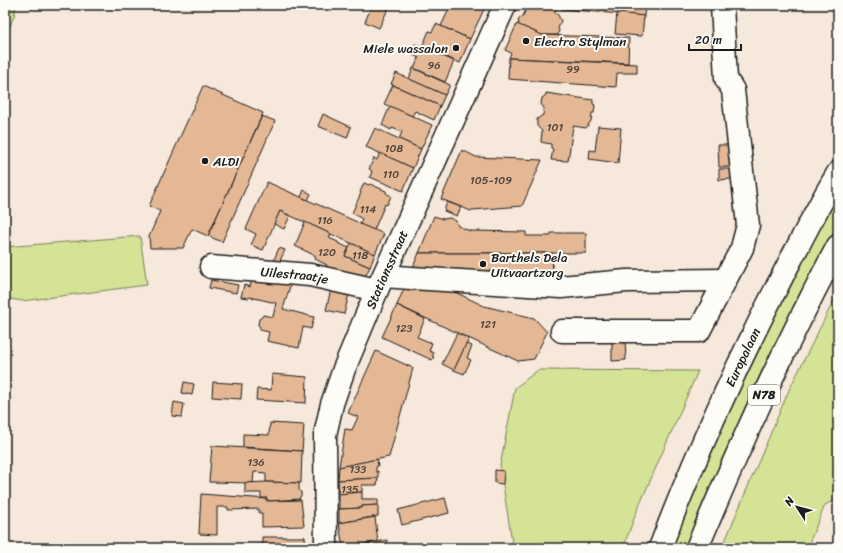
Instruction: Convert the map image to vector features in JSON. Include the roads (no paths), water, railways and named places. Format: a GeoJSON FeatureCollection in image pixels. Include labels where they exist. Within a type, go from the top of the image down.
{"type":"FeatureCollection","features":[{"type":"Feature","properties":{"kind":"main road","name":"Stationsstraat"},"geometry":{"type":"LineString","coordinates":[[326,548],[325,436],[332,404],[344,369],[381,283],[506,5]]}},
{"type":"Feature","properties":{"kind":"main road"},"geometry":{"type":"LineString","coordinates":[[562,331],[699,331],[742,248],[748,225],[747,212],[733,90],[726,79],[722,5]]}},
{"type":"Feature","properties":{"kind":"main road","name":"Europalaan"},"geometry":{"type":"LineString","coordinates":[[660,548],[714,419],[759,321],[838,173]]}},
{"type":"Feature","properties":{"kind":"main road","name":"N78"},"geometry":{"type":"LineString","coordinates":[[698,548],[738,452],[766,391],[819,281],[838,246]]}},
{"type":"Feature","properties":{"kind":"main road","name":"Uilestraatje"},"geometry":{"type":"LineString","coordinates":[[210,267],[310,275],[381,283],[418,279],[561,287],[626,281],[725,280]]}},
{"type":"Feature","properties":{"kind":"place","name":"Electro Stylman"},"geometry":{"type":"Point","coordinates":[526,41]}},
{"type":"Feature","properties":{"kind":"place","name":"Miele wassalon"},"geometry":{"type":"Point","coordinates":[456,48]}},
{"type":"Feature","properties":{"kind":"place","name":"ALDI"},"geometry":{"type":"Point","coordinates":[205,161]}},
{"type":"Feature","properties":{"kind":"place","name":"Barthels Dela Uitvaartzorg"},"geometry":{"type":"Point","coordinates":[483,264]}}]}
